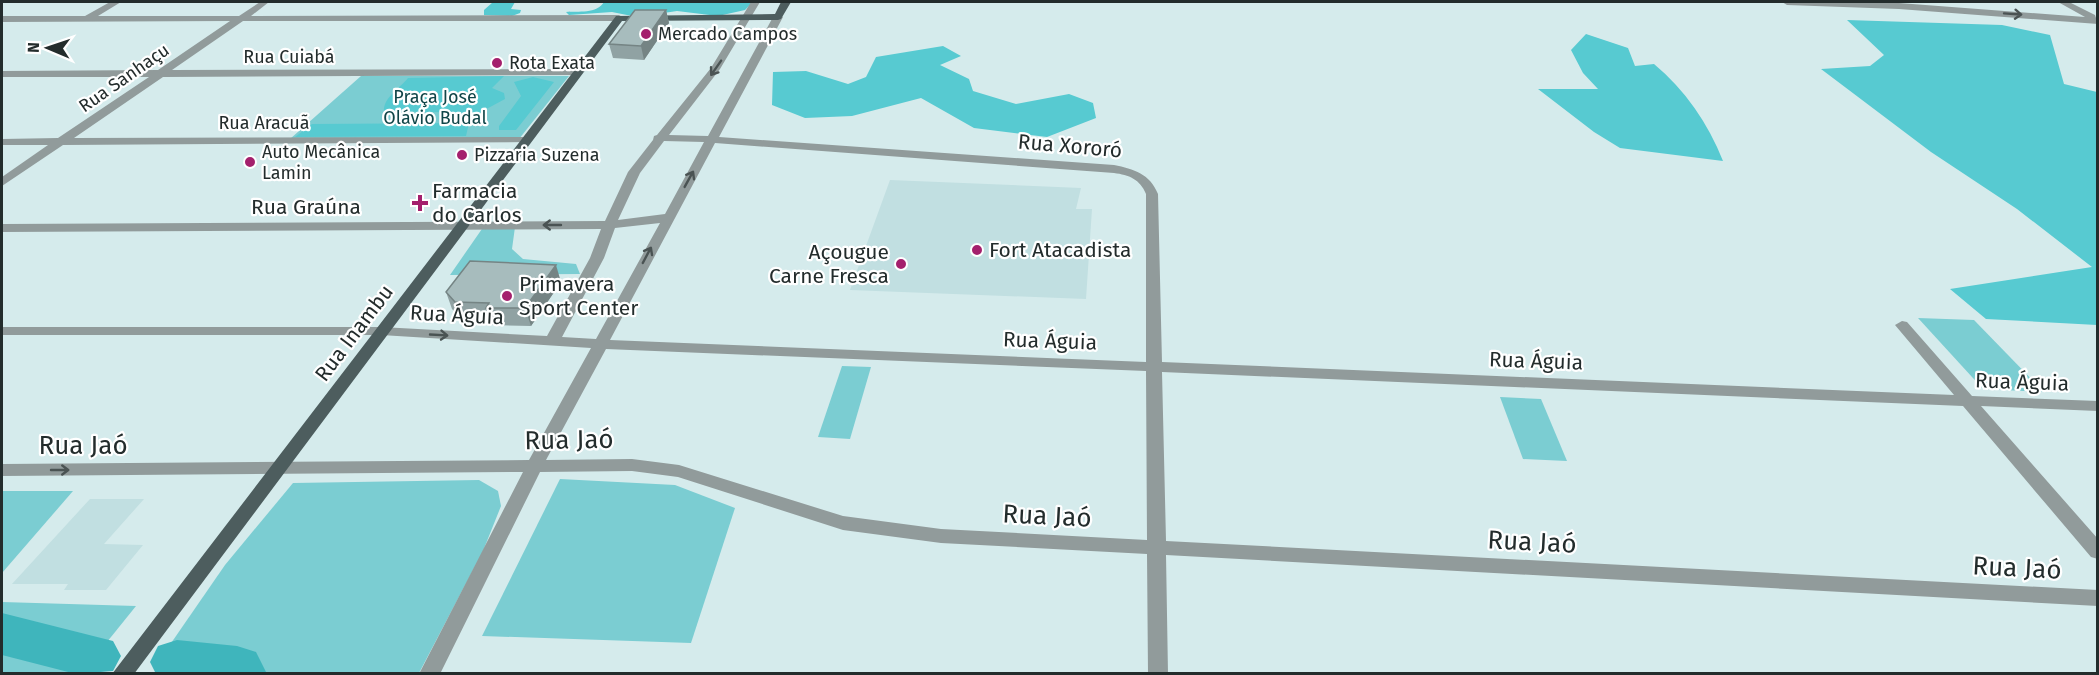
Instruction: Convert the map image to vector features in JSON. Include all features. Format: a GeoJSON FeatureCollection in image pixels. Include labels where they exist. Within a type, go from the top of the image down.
{"type":"FeatureCollection","features":[{"type":"Feature","properties":{"kind":"main road"},"geometry":{"type":"LineString","coordinates":[[619,18],[778,17],[786,2]]}},
{"type":"Feature","properties":{"kind":"main road","name":"Rua Inambu"},"geometry":{"type":"LineString","coordinates":[[122,674],[619,18]]}},
{"type":"Feature","properties":{"kind":"street"},"geometry":{"type":"LineString","coordinates":[[86,19],[116,2]]}},
{"type":"Feature","properties":{"kind":"street","name":"Rua Sanhaçu"},"geometry":{"type":"LineString","coordinates":[[2,182],[265,2]]}},
{"type":"Feature","properties":{"kind":"street"},"geometry":{"type":"LineString","coordinates":[[552,341],[592,270],[634,172],[658,138],[715,69],[755,2]]}},
{"type":"Feature","properties":{"kind":"street"},"geometry":{"type":"LineString","coordinates":[[1787,2],[1890,5],[2097,20]]}},
{"type":"Feature","properties":{"kind":"street"},"geometry":{"type":"LineString","coordinates":[[2063,2],[2097,20]]}},
{"type":"Feature","properties":{"kind":"street"},"geometry":{"type":"LineString","coordinates":[[429,674],[534,466],[778,17]]}},
{"type":"Feature","properties":{"kind":"street"},"geometry":{"type":"LineString","coordinates":[[2,19],[619,18]]}},
{"type":"Feature","properties":{"kind":"street","name":"Rua Cuiabá"},"geometry":{"type":"LineString","coordinates":[[2,74],[577,72]]}},
{"type":"Feature","properties":{"kind":"street","name":"Rua Xororó"},"geometry":{"type":"LineString","coordinates":[[658,138],[1114,169],[1138,175],[1150,186],[1152,194],[1158,674]]}},
{"type":"Feature","properties":{"kind":"street","name":"Rua Aracuã"},"geometry":{"type":"LineString","coordinates":[[2,142],[526,140]]}},
{"type":"Feature","properties":{"kind":"street","name":"Rua Graúna"},"geometry":{"type":"LineString","coordinates":[[2,228],[610,225],[667,218]]}},
{"type":"Feature","properties":{"kind":"street"},"geometry":{"type":"LineString","coordinates":[[1902,325],[2097,552]]}},
{"type":"Feature","properties":{"kind":"street","name":"Rua Águia"},"geometry":{"type":"LineString","coordinates":[[2,330],[381,331],[600,344],[2097,406]]}},
{"type":"Feature","properties":{"kind":"street","name":"Rua Jaó"},"geometry":{"type":"LineString","coordinates":[[2,470],[656,467],[706,478],[843,523],[941,536],[2097,598]]}},
{"type":"Feature","properties":{"kind":"shaded area","name":"Fort Atacadista"},"geometry":{"type":"Polygon","coordinates":[[[890,180],[1081,188],[1076,209],[1092,209],[1086,299],[850,290],[890,180]]]}},
{"type":"Feature","properties":{"kind":"shaded area"},"geometry":{"type":"Polygon","coordinates":[[[90,499],[144,499],[104,544],[143,545],[106,590],[64,590],[68,584],[12,584],[90,499]]]}},
{"type":"Feature","properties":{"kind":"green space"},"geometry":{"type":"Polygon","coordinates":[[[493,2],[515,2],[511,9],[521,10],[520,13],[512,16],[484,15],[484,10],[493,2]]]}},
{"type":"Feature","properties":{"kind":"green space"},"geometry":{"type":"Polygon","coordinates":[[[604,2],[753,2],[745,10],[718,16],[677,11],[637,17],[612,12],[569,15],[566,12],[592,10],[604,2]]]}},
{"type":"Feature","properties":{"kind":"green space"},"geometry":{"type":"Polygon","coordinates":[[[1847,20],[2002,25],[2050,35],[2064,84],[2097,92],[2097,325],[1986,319],[1950,289],[2092,267],[2017,209],[1931,152],[1821,69],[1870,66],[1884,55],[1847,20]]]}},
{"type":"Feature","properties":{"kind":"green space"},"geometry":{"type":"Polygon","coordinates":[[[1586,34],[1628,48],[1635,66],[1654,64],[1665,74],[1703,120],[1723,161],[1620,148],[1594,132],[1538,89],[1598,89],[1583,73],[1571,50],[1586,34]]]}},
{"type":"Feature","properties":{"kind":"green space"},"geometry":{"type":"Polygon","coordinates":[[[943,46],[961,56],[940,65],[969,79],[973,91],[1016,104],[1069,94],[1093,103],[1096,118],[1047,137],[974,128],[921,98],[852,116],[805,118],[772,105],[773,72],[806,71],[848,84],[866,77],[876,57],[943,46]]]}},
{"type":"Feature","properties":{"kind":"green space","name":"Praça José Olávio Budal"},"geometry":{"type":"Polygon","coordinates":[[[361,76],[569,76],[519,139],[290,139],[361,76]]]}},
{"type":"Feature","properties":{"kind":"green space"},"geometry":{"type":"Polygon","coordinates":[[[504,76],[492,88],[504,93],[505,99],[479,113],[384,111],[389,97],[408,78],[504,76]]]}},
{"type":"Feature","properties":{"kind":"green space"},"geometry":{"type":"Polygon","coordinates":[[[533,77],[554,82],[516,130],[499,130],[499,126],[521,96],[514,82],[533,77]]]}},
{"type":"Feature","properties":{"kind":"green space"},"geometry":{"type":"Polygon","coordinates":[[[469,123],[466,136],[295,137],[312,124],[469,123]]]}},
{"type":"Feature","properties":{"kind":"green space"},"geometry":{"type":"Polygon","coordinates":[[[484,226],[515,227],[512,249],[523,259],[576,264],[580,274],[450,275],[484,226]]]}},
{"type":"Feature","properties":{"kind":"green space"},"geometry":{"type":"Polygon","coordinates":[[[1918,318],[1974,320],[2044,392],[1983,389],[1918,318]]]}},
{"type":"Feature","properties":{"kind":"green space"},"geometry":{"type":"Polygon","coordinates":[[[842,366],[871,367],[850,439],[818,437],[842,366]]]}},
{"type":"Feature","properties":{"kind":"green space"},"geometry":{"type":"Polygon","coordinates":[[[1500,397],[1541,399],[1567,461],[1523,459],[1500,397]]]}},
{"type":"Feature","properties":{"kind":"green space"},"geometry":{"type":"Polygon","coordinates":[[[560,479],[675,485],[735,508],[691,643],[482,636],[560,479]]]}},
{"type":"Feature","properties":{"kind":"green space"},"geometry":{"type":"Polygon","coordinates":[[[479,480],[498,491],[501,506],[483,551],[419,673],[161,672],[167,649],[225,565],[293,483],[479,480]]]}},
{"type":"Feature","properties":{"kind":"green space"},"geometry":{"type":"Polygon","coordinates":[[[2,491],[73,491],[2,573],[2,491]]]}},
{"type":"Feature","properties":{"kind":"green space"},"geometry":{"type":"Polygon","coordinates":[[[2,602],[136,606],[82,673],[2,674],[2,602]]]}},
{"type":"Feature","properties":{"kind":"building"},"geometry":{"type":"Polygon","coordinates":[[[635,10],[666,10],[641,46],[609,44],[635,10]]]}},
{"type":"Feature","properties":{"kind":"building"},"geometry":{"type":"Polygon","coordinates":[[[470,261],[556,265],[525,308],[486,308],[489,303],[455,302],[446,292],[470,261]]]}},
{"type":"Feature","properties":{"kind":"waterway"},"geometry":{"type":"LineString","coordinates":[[2,634],[94,656]]}},
{"type":"Feature","properties":{"kind":"waterway"},"geometry":{"type":"LineString","coordinates":[[177,662],[237,668],[240,674]]}},
{"type":"Feature","properties":{"kind":"place","name":"Mercado Campos"},"geometry":{"type":"Point","coordinates":[646,34]}},
{"type":"Feature","properties":{"kind":"place","name":"Rota Exata"},"geometry":{"type":"Point","coordinates":[497,63]}},
{"type":"Feature","properties":{"kind":"place","name":"Pizzaria Suzena"},"geometry":{"type":"Point","coordinates":[462,155]}},
{"type":"Feature","properties":{"kind":"place","name":"Auto Mecânica Lamin"},"geometry":{"type":"Point","coordinates":[250,162]}},
{"type":"Feature","properties":{"kind":"place","name":"Farmacia do Carlos"},"geometry":{"type":"Point","coordinates":[420,203]}},
{"type":"Feature","properties":{"kind":"place","name":"Fort Atacadista"},"geometry":{"type":"Point","coordinates":[977,250]}},
{"type":"Feature","properties":{"kind":"place","name":"Açougue Carne Fresca"},"geometry":{"type":"Point","coordinates":[901,264]}},
{"type":"Feature","properties":{"kind":"place","name":"Primavera Sport Center"},"geometry":{"type":"Point","coordinates":[507,296]}}]}
